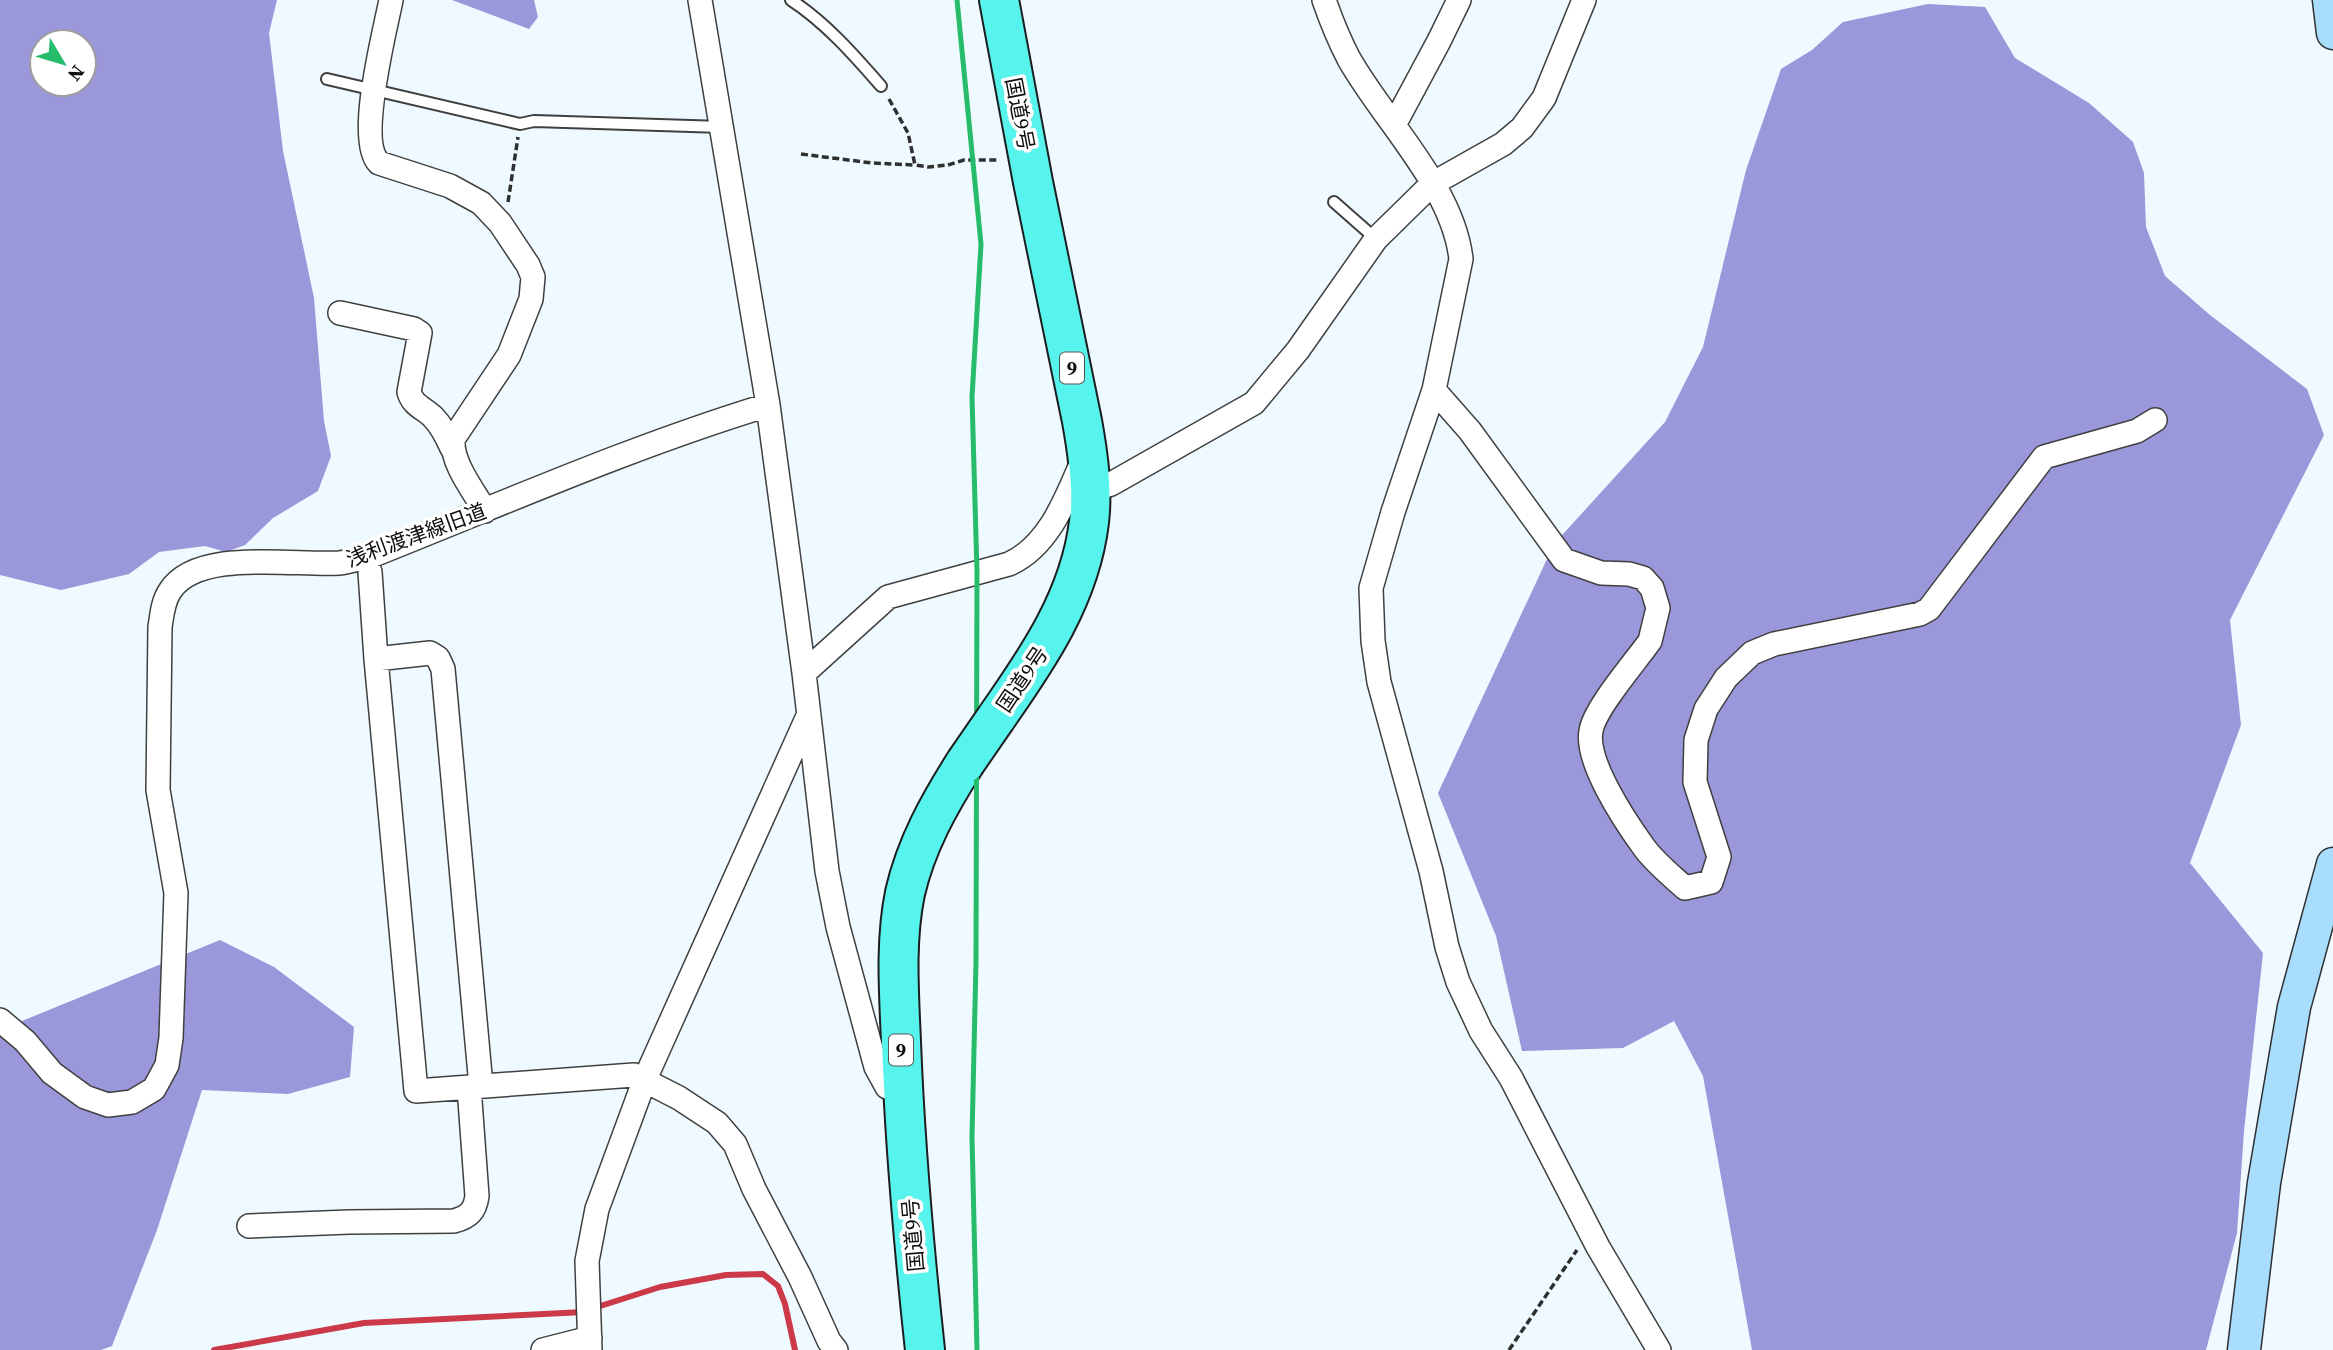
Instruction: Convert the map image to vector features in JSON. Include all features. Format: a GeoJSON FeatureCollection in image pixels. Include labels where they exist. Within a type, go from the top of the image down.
{"type":"FeatureCollection","features":[{"type":"Feature","properties":{"kind":"highway","name":"国道9号"},"geometry":{"type":"LineString","coordinates":[[925,1350],[914,1251],[903,1090],[899,946],[905,895],[933,815],[1050,638],[1076,578],[1087,531],[1087,451],[999,0]]}},
{"type":"Feature","properties":{"kind":"street"},"geometry":{"type":"LineString","coordinates":[[391,0],[372,91],[371,148],[374,158],[379,163],[450,186],[481,202],[500,223],[533,277],[531,299],[509,355],[459,427],[452,448]]}},
{"type":"Feature","properties":{"kind":"street"},"geometry":{"type":"LineString","coordinates":[[700,0],[768,405],[827,871],[838,927],[876,1067],[887,1087],[903,1090]]}},
{"type":"Feature","properties":{"kind":"street"},"geometry":{"type":"LineString","coordinates":[[1324,0],[1350,61],[1432,184],[1453,223],[1459,240],[1461,259],[1434,390],[1371,588],[1373,641],[1379,682],[1431,871],[1447,947],[1458,982],[1481,1031],[1511,1078],[1590,1231],[1659,1350]]}},
{"type":"Feature","properties":{"kind":"street"},"geometry":{"type":"LineString","coordinates":[[1394,125],[1440,41],[1458,0]]}},
{"type":"Feature","properties":{"kind":"street"},"geometry":{"type":"LineString","coordinates":[[1089,491],[1111,484],[1254,403],[1298,350],[1376,239],[1432,184],[1503,144],[1536,112],[1584,0]]}},
{"type":"Feature","properties":{"kind":"street"},"geometry":{"type":"LineString","coordinates":[[2329,0],[2333,33]]}},
{"type":"Feature","properties":{"kind":"street"},"geometry":{"type":"LineString","coordinates":[[340,313],[414,329],[420,333],[409,393],[411,400],[431,415],[446,435],[485,511]]}},
{"type":"Feature","properties":{"kind":"street"},"geometry":{"type":"LineString","coordinates":[[1434,390],[1470,431],[1563,560],[1601,573],[1629,574],[1643,578],[1652,589],[1658,608],[1653,634],[1597,715],[1591,731],[1592,755],[1597,769],[1644,848],[1685,888],[1711,882],[1719,857],[1695,782],[1696,740],[1706,709],[1726,678],[1752,653],[1774,644],[1920,614],[1929,609],[2044,457],[2137,431],[2155,420]]}},
{"type":"Feature","properties":{"kind":"street","name":"浅利渡津線旧道"},"geometry":{"type":"LineString","coordinates":[[0,1020],[25,1041],[52,1073],[85,1097],[108,1105],[132,1102],[154,1089],[167,1065],[172,1026],[176,893],[158,790],[160,627],[163,605],[175,584],[197,570],[216,565],[342,563],[371,556],[727,418],[768,405]]}},
{"type":"Feature","properties":{"kind":"street"},"geometry":{"type":"LineString","coordinates":[[804,673],[888,597],[1021,559],[1060,511],[1087,451]]}},
{"type":"Feature","properties":{"kind":"street"},"geometry":{"type":"LineString","coordinates":[[370,572],[416,1091],[634,1075],[707,1115],[735,1144],[754,1189],[800,1277],[829,1341],[836,1350]]}},
{"type":"Feature","properties":{"kind":"street"},"geometry":{"type":"LineString","coordinates":[[249,1226],[454,1222],[464,1219],[472,1212],[477,1196],[475,1086],[443,669],[438,658],[430,653],[376,659]]}},
{"type":"Feature","properties":{"kind":"street"},"geometry":{"type":"LineString","coordinates":[[543,1350],[590,1344],[587,1261],[597,1209],[645,1079],[808,716]]}},
{"type":"Feature","properties":{"kind":"street"},"geometry":{"type":"LineString","coordinates":[[2244,1350],[2264,1183],[2294,1007],[2333,863]]}},
{"type":"Feature","properties":{"kind":"lane"},"geometry":{"type":"LineString","coordinates":[[791,0],[807,10],[881,86]]}},
{"type":"Feature","properties":{"kind":"lane"},"geometry":{"type":"LineString","coordinates":[[327,79],[520,124],[534,121],[722,127]]}},
{"type":"Feature","properties":{"kind":"lane"},"geometry":{"type":"LineString","coordinates":[[1334,202],[1376,239]]}},
{"type":"Feature","properties":{"kind":"path"},"geometry":{"type":"LineString","coordinates":[[881,86],[908,133],[915,165]]}},
{"type":"Feature","properties":{"kind":"path"},"geometry":{"type":"LineString","coordinates":[[500,223],[506,208],[520,124]]}},
{"type":"Feature","properties":{"kind":"path"},"geometry":{"type":"LineString","coordinates":[[801,154],[928,167],[964,160],[1010,160]]}},
{"type":"Feature","properties":{"kind":"path"},"geometry":{"type":"LineString","coordinates":[[1509,1350],[1590,1231]]}},
{"type":"Feature","properties":{"kind":"shaded area"},"geometry":{"type":"Polygon","coordinates":[[[0,0],[277,0],[269,33],[283,151],[314,298],[324,421],[331,456],[318,491],[273,518],[245,545],[226,552],[205,546],[159,552],[129,574],[61,590],[0,575],[0,0]]]}},
{"type":"Feature","properties":{"kind":"shaded area"},"geometry":{"type":"Polygon","coordinates":[[[452,0],[534,0],[538,17],[529,29],[452,0]]]}},
{"type":"Feature","properties":{"kind":"shaded area"},"geometry":{"type":"Polygon","coordinates":[[[1928,4],[1985,7],[2015,58],[2089,103],[2133,142],[2144,173],[2146,227],[2165,276],[2210,315],[2307,389],[2324,435],[2230,620],[2241,725],[2190,863],[2263,953],[2244,1131],[2237,1233],[2206,1350],[1752,1350],[1703,1076],[1674,1021],[1623,1048],[1522,1051],[1496,936],[1438,793],[1554,544],[1665,422],[1703,347],[1746,170],[1781,69],[1812,50],[1843,22],[1928,4]]]}},
{"type":"Feature","properties":{"kind":"shaded area"},"geometry":{"type":"Polygon","coordinates":[[[220,940],[274,967],[354,1027],[350,1077],[288,1094],[202,1090],[157,1230],[112,1346],[101,1350],[0,1350],[0,1030],[220,940]]]}},
{"type":"Feature","properties":{"kind":"waterway"},"geometry":{"type":"LineString","coordinates":[[594,1308],[660,1287],[726,1275],[763,1274],[778,1286],[785,1304],[795,1350]]}},
{"type":"Feature","properties":{"kind":"waterway"},"geometry":{"type":"LineString","coordinates":[[214,1350],[364,1323],[584,1312]]}},
{"type":"Feature","properties":{"kind":"railway"},"geometry":{"type":"LineString","coordinates":[[957,0],[981,244],[972,397],[977,572],[976,962],[972,1137],[977,1350]]}}]}
